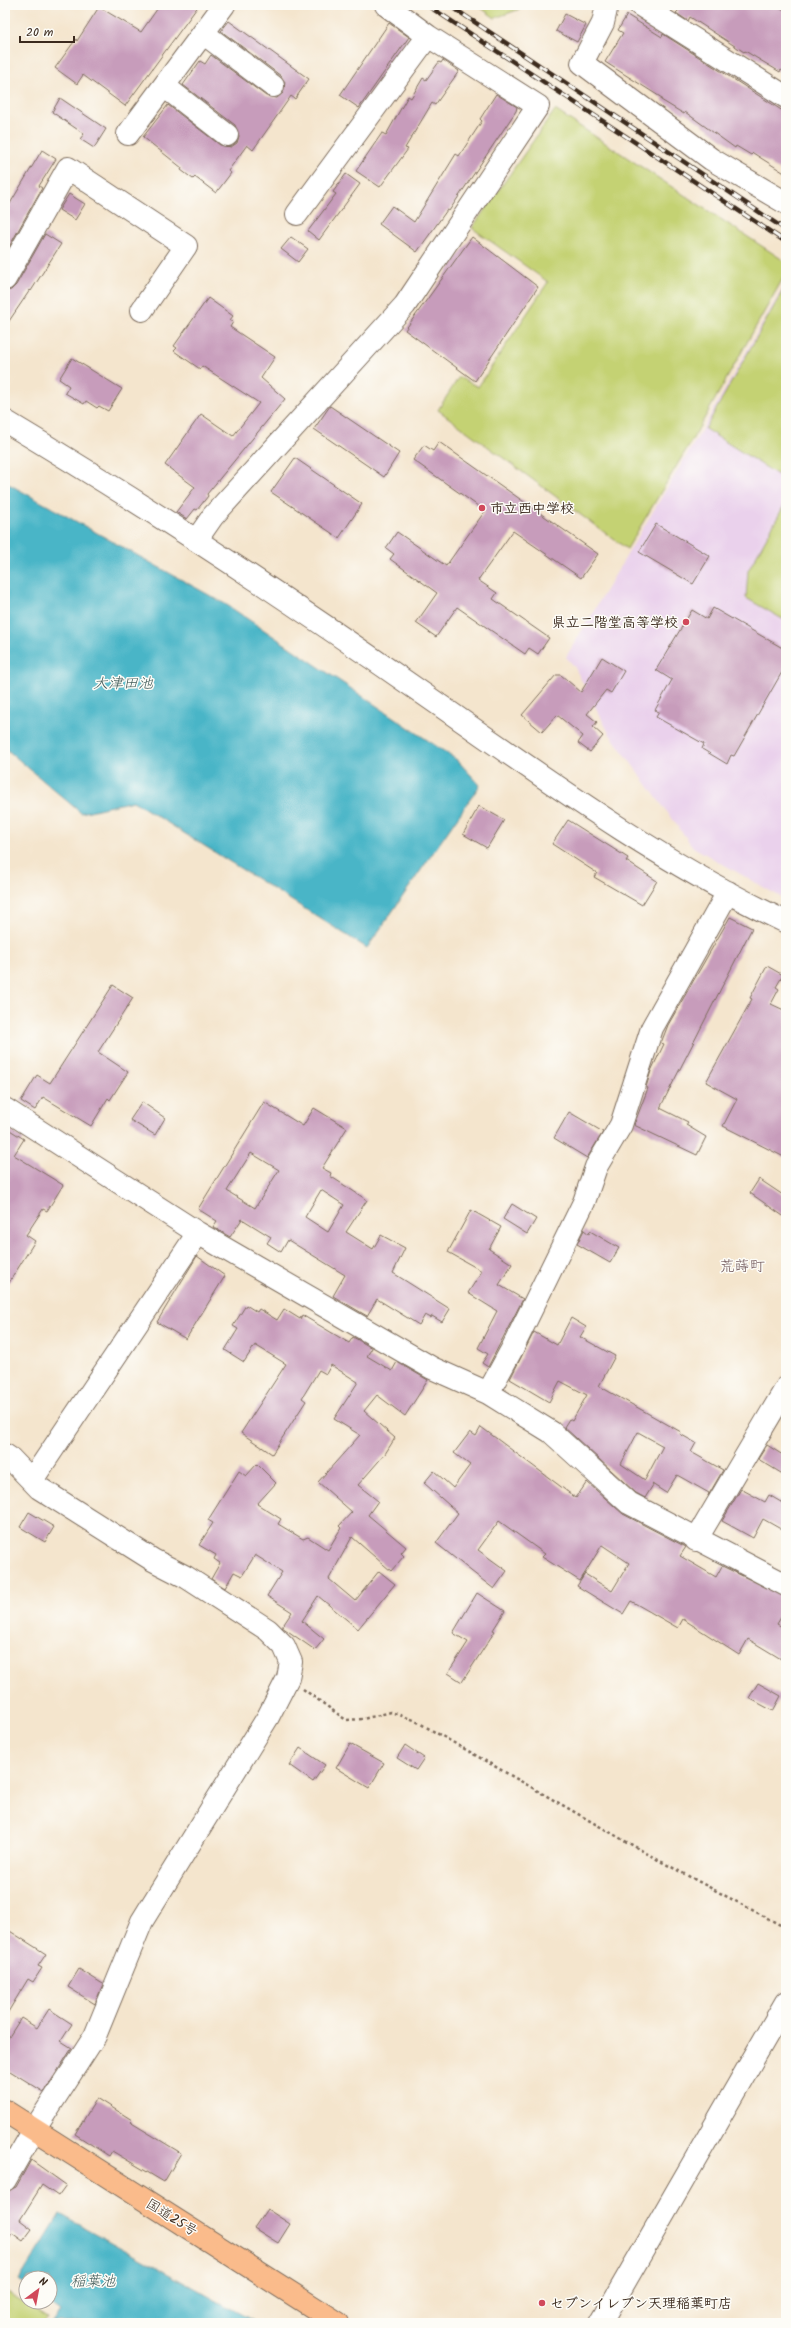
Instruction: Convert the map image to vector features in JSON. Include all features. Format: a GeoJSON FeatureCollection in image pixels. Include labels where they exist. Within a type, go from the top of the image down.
{"type":"FeatureCollection","features":[{"type":"Feature","properties":{"kind":"highway","name":"国道25号"},"geometry":{"type":"LineString","coordinates":[[5,2111],[338,2323]]}},
{"type":"Feature","properties":{"kind":"street"},"geometry":{"type":"LineString","coordinates":[[128,134],[224,5]]}},
{"type":"Feature","properties":{"kind":"street"},"geometry":{"type":"LineString","coordinates":[[197,539],[213,516],[405,305],[538,106],[428,36],[386,5]]}},
{"type":"Feature","properties":{"kind":"street"},"geometry":{"type":"LineString","coordinates":[[607,5],[603,23],[582,63],[711,159],[786,202]]}},
{"type":"Feature","properties":{"kind":"street"},"geometry":{"type":"LineString","coordinates":[[640,5],[786,97]]}},
{"type":"Feature","properties":{"kind":"street"},"geometry":{"type":"LineString","coordinates":[[203,33],[273,86]]}},
{"type":"Feature","properties":{"kind":"street"},"geometry":{"type":"LineString","coordinates":[[297,214],[428,36]]}},
{"type":"Feature","properties":{"kind":"street"},"geometry":{"type":"LineString","coordinates":[[164,86],[227,135]]}},
{"type":"Feature","properties":{"kind":"street"},"geometry":{"type":"LineString","coordinates":[[5,279],[68,168],[186,246],[142,310]]}},
{"type":"Feature","properties":{"kind":"street"},"geometry":{"type":"LineString","coordinates":[[5,421],[197,539],[588,807],[655,850],[728,892],[786,922]]}},
{"type":"Feature","properties":{"kind":"street"},"geometry":{"type":"LineString","coordinates":[[488,1393],[512,1349],[584,1202],[596,1167],[621,1125],[652,1028],[728,892]]}},
{"type":"Feature","properties":{"kind":"street"},"geometry":{"type":"LineString","coordinates":[[5,1109],[198,1233],[432,1368],[488,1393],[551,1432],[628,1503],[696,1540],[786,1585]]}},
{"type":"Feature","properties":{"kind":"street"},"geometry":{"type":"LineString","coordinates":[[32,1480],[198,1233]]}},
{"type":"Feature","properties":{"kind":"street"},"geometry":{"type":"LineString","coordinates":[[696,1540],[786,1388]]}},
{"type":"Feature","properties":{"kind":"street"},"geometry":{"type":"LineString","coordinates":[[5,1456],[39,1488],[153,1560],[186,1577],[268,1630],[284,1646],[291,1662],[288,1678],[268,1717],[142,1920],[95,2036],[34,2130],[5,2180]]}},
{"type":"Feature","properties":{"kind":"street"},"geometry":{"type":"LineString","coordinates":[[601,2323],[786,2002]]}},
{"type":"Feature","properties":{"kind":"path"},"geometry":{"type":"LineString","coordinates":[[288,1678],[346,1720],[363,1719],[391,1712],[414,1720],[540,1794],[786,1928]]}},
{"type":"Feature","properties":{"kind":"shaded area","name":"県立二階堂高等学校"},"geometry":{"type":"Polygon","coordinates":[[[786,282],[786,900],[693,847],[609,733],[574,666],[566,657],[703,428],[786,282]]]}},
{"type":"Feature","properties":{"kind":"green space"},"geometry":{"type":"Polygon","coordinates":[[[477,5],[531,5],[495,18],[477,5]]]}},
{"type":"Feature","properties":{"kind":"green space"},"geometry":{"type":"Polygon","coordinates":[[[555,110],[786,262],[786,273],[695,435],[627,549],[438,410],[459,377],[478,387],[548,282],[472,228],[555,110]]]}},
{"type":"Feature","properties":{"kind":"green space"},"geometry":{"type":"Polygon","coordinates":[[[786,285],[786,480],[705,429],[786,285]]]}},
{"type":"Feature","properties":{"kind":"green space"},"geometry":{"type":"Polygon","coordinates":[[[786,502],[786,621],[746,598],[748,571],[786,502]]]}},
{"type":"Feature","properties":{"kind":"green space"},"geometry":{"type":"Polygon","coordinates":[[[5,2291],[18,2299],[18,2310],[35,2310],[47,2318],[44,2323],[5,2323],[5,2291]]]}},
{"type":"Feature","properties":{"kind":"water","name":"大津田池"},"geometry":{"type":"Polygon","coordinates":[[[5,482],[227,605],[457,760],[480,785],[367,948],[133,801],[81,813],[5,748],[5,482]]]}},
{"type":"Feature","properties":{"kind":"water","name":"稲葉池"},"geometry":{"type":"Polygon","coordinates":[[[60,2214],[257,2323],[52,2323],[60,2311],[58,2310],[58,2270],[25,2270],[60,2214]]]}},
{"type":"Feature","properties":{"kind":"building"},"geometry":{"type":"Polygon","coordinates":[[[160,5],[199,5],[125,106],[83,75],[77,84],[55,68],[76,39],[77,41],[99,7],[141,32],[160,5]]]}},
{"type":"Feature","properties":{"kind":"building"},"geometry":{"type":"Polygon","coordinates":[[[671,5],[776,5],[786,11],[786,73],[781,70],[780,72],[745,51],[744,52],[690,17],[688,21],[676,13],[679,10],[671,5]]]}},
{"type":"Feature","properties":{"kind":"building"},"geometry":{"type":"Polygon","coordinates":[[[565,14],[586,25],[577,42],[556,31],[565,14]]]}},
{"type":"Feature","properties":{"kind":"building"},"geometry":{"type":"Polygon","coordinates":[[[627,15],[662,37],[663,34],[786,113],[786,174],[753,153],[751,155],[736,146],[735,148],[685,112],[684,114],[661,100],[662,98],[605,62],[623,33],[618,30],[627,15]]]}},
{"type":"Feature","properties":{"kind":"building"},"geometry":{"type":"Polygon","coordinates":[[[229,21],[309,79],[295,99],[291,96],[253,150],[247,145],[228,171],[231,173],[216,193],[195,177],[193,179],[181,170],[182,168],[143,137],[168,105],[220,145],[231,147],[237,143],[239,136],[235,125],[183,85],[200,61],[205,64],[211,55],[266,96],[277,98],[283,93],[285,82],[281,76],[221,31],[229,21]]]}},
{"type":"Feature","properties":{"kind":"building"},"geometry":{"type":"Polygon","coordinates":[[[389,23],[409,37],[359,108],[340,95],[389,23]]]}},
{"type":"Feature","properties":{"kind":"building"},"geometry":{"type":"Polygon","coordinates":[[[443,60],[459,71],[435,105],[432,103],[405,148],[408,149],[380,187],[356,171],[382,133],[386,135],[408,96],[411,98],[423,78],[426,80],[439,62],[441,63],[443,60]]]}},
{"type":"Feature","properties":{"kind":"building"},"geometry":{"type":"Polygon","coordinates":[[[496,94],[517,107],[516,111],[449,211],[447,210],[417,252],[379,224],[392,206],[414,222],[456,154],[459,156],[482,121],[480,119],[496,94]]]}},
{"type":"Feature","properties":{"kind":"building"},"geometry":{"type":"Polygon","coordinates":[[[60,98],[106,129],[94,148],[80,139],[84,134],[52,112],[60,98]]]}},
{"type":"Feature","properties":{"kind":"building"},"geometry":{"type":"Polygon","coordinates":[[[42,150],[56,159],[39,186],[42,188],[5,254],[5,212],[42,150]]]}},
{"type":"Feature","properties":{"kind":"building"},"geometry":{"type":"Polygon","coordinates":[[[346,174],[360,184],[319,240],[308,231],[336,194],[333,192],[346,174]]]}},
{"type":"Feature","properties":{"kind":"building"},"geometry":{"type":"Polygon","coordinates":[[[69,194],[85,204],[75,220],[59,210],[69,194]]]}},
{"type":"Feature","properties":{"kind":"building"},"geometry":{"type":"Polygon","coordinates":[[[45,234],[61,244],[31,291],[30,290],[5,327],[5,291],[11,290],[16,285],[45,234]]]}},
{"type":"Feature","properties":{"kind":"building"},"geometry":{"type":"Polygon","coordinates":[[[291,237],[308,249],[298,262],[281,249],[291,237]]]}},
{"type":"Feature","properties":{"kind":"building"},"geometry":{"type":"Polygon","coordinates":[[[472,237],[538,287],[475,381],[405,330],[472,237]]]}},
{"type":"Feature","properties":{"kind":"building"},"geometry":{"type":"Polygon","coordinates":[[[208,298],[233,316],[230,320],[233,322],[230,327],[275,357],[261,378],[285,399],[207,494],[208,496],[197,510],[195,509],[187,519],[176,512],[195,487],[165,465],[201,414],[233,436],[259,403],[202,366],[200,369],[174,351],[177,348],[174,346],[208,298]]]}},
{"type":"Feature","properties":{"kind":"building"},"geometry":{"type":"Polygon","coordinates":[[[72,358],[122,389],[108,411],[99,406],[97,408],[86,401],[84,404],[65,393],[69,386],[59,379],[72,358]]]}},
{"type":"Feature","properties":{"kind":"building"},"geometry":{"type":"Polygon","coordinates":[[[330,406],[399,453],[384,477],[314,429],[330,406]]]}},
{"type":"Feature","properties":{"kind":"building"},"geometry":{"type":"Polygon","coordinates":[[[439,442],[598,554],[581,578],[513,531],[478,580],[497,593],[493,599],[549,638],[538,654],[529,648],[525,654],[457,607],[436,637],[416,623],[437,593],[390,559],[394,554],[386,548],[397,532],[446,566],[485,511],[413,460],[424,445],[433,451],[439,442]]]}},
{"type":"Feature","properties":{"kind":"building"},"geometry":{"type":"Polygon","coordinates":[[[295,458],[362,504],[339,538],[271,492],[295,458]]]}},
{"type":"Feature","properties":{"kind":"building"},"geometry":{"type":"Polygon","coordinates":[[[656,524],[710,556],[693,584],[639,552],[656,524]]]}},
{"type":"Feature","properties":{"kind":"building"},"geometry":{"type":"Polygon","coordinates":[[[713,608],[786,650],[786,665],[734,756],[731,755],[727,764],[702,749],[704,744],[656,717],[659,712],[655,710],[672,680],[656,670],[692,610],[707,619],[713,608]]]}},
{"type":"Feature","properties":{"kind":"building"},"geometry":{"type":"Polygon","coordinates":[[[602,657],[624,671],[611,693],[606,690],[587,714],[597,722],[593,727],[603,736],[590,752],[578,743],[583,736],[557,715],[542,732],[522,715],[556,675],[561,675],[581,692],[602,657]]]}},
{"type":"Feature","properties":{"kind":"building"},"geometry":{"type":"Polygon","coordinates":[[[479,806],[504,820],[487,848],[463,834],[479,806]]]}},
{"type":"Feature","properties":{"kind":"building"},"geometry":{"type":"Polygon","coordinates":[[[568,820],[628,858],[626,861],[657,881],[642,905],[594,877],[597,873],[552,844],[568,820]]]}},
{"type":"Feature","properties":{"kind":"building"},"geometry":{"type":"Polygon","coordinates":[[[730,917],[752,928],[660,1108],[688,1122],[686,1125],[706,1137],[697,1155],[634,1125],[648,1088],[646,1087],[651,1071],[664,1044],[661,1043],[668,1025],[730,917]]]}},
{"type":"Feature","properties":{"kind":"building"},"geometry":{"type":"Polygon","coordinates":[[[767,966],[783,975],[776,987],[779,989],[771,1004],[786,1011],[786,1158],[723,1126],[737,1099],[706,1082],[752,999],[750,998],[767,966]]]}},
{"type":"Feature","properties":{"kind":"building"},"geometry":{"type":"Polygon","coordinates":[[[113,985],[133,998],[98,1052],[128,1072],[110,1100],[108,1098],[91,1126],[43,1097],[35,1110],[21,1101],[37,1075],[50,1083],[113,985]]]}},
{"type":"Feature","properties":{"kind":"building"},"geometry":{"type":"Polygon","coordinates":[[[142,1102],[165,1118],[155,1135],[130,1120],[142,1102]]]}},
{"type":"Feature","properties":{"kind":"building"},"geometry":{"type":"Polygon","coordinates":[[[264,1102],[303,1126],[314,1108],[347,1128],[322,1168],[331,1173],[330,1176],[367,1200],[346,1232],[373,1249],[381,1235],[405,1248],[393,1273],[450,1309],[442,1322],[432,1316],[431,1318],[425,1315],[419,1325],[377,1299],[367,1316],[333,1296],[345,1275],[288,1240],[281,1252],[267,1243],[271,1237],[242,1219],[230,1237],[213,1227],[217,1221],[198,1209],[264,1102]],[[251,1153],[227,1191],[255,1208],[279,1170],[251,1153]],[[321,1190],[305,1217],[328,1232],[344,1205],[321,1190]]]}},
{"type":"Feature","properties":{"kind":"building"},"geometry":{"type":"Polygon","coordinates":[[[569,1112],[603,1132],[587,1158],[554,1138],[569,1112]]]}},
{"type":"Feature","properties":{"kind":"building"},"geometry":{"type":"Polygon","coordinates":[[[5,1127],[24,1139],[14,1155],[63,1185],[47,1211],[43,1209],[26,1235],[35,1241],[5,1289],[5,1127]]]}},
{"type":"Feature","properties":{"kind":"building"},"geometry":{"type":"Polygon","coordinates":[[[759,1179],[786,1197],[786,1218],[750,1193],[759,1179]]]}},
{"type":"Feature","properties":{"kind":"building"},"geometry":{"type":"Polygon","coordinates":[[[512,1204],[536,1219],[527,1234],[503,1219],[512,1204]]]}},
{"type":"Feature","properties":{"kind":"building"},"geometry":{"type":"Polygon","coordinates":[[[471,1210],[501,1227],[489,1249],[512,1264],[499,1285],[523,1299],[488,1367],[482,1363],[488,1354],[478,1348],[497,1311],[468,1293],[482,1271],[448,1252],[471,1210]]]}},
{"type":"Feature","properties":{"kind":"building"},"geometry":{"type":"Polygon","coordinates":[[[584,1230],[589,1234],[590,1231],[619,1248],[610,1263],[577,1244],[584,1230]]]}},
{"type":"Feature","properties":{"kind":"building"},"geometry":{"type":"Polygon","coordinates":[[[197,1256],[225,1276],[186,1339],[157,1322],[197,1256]]]}},
{"type":"Feature","properties":{"kind":"building"},"geometry":{"type":"Polygon","coordinates":[[[246,1305],[257,1312],[259,1309],[277,1320],[284,1309],[300,1319],[302,1315],[349,1343],[353,1337],[372,1348],[367,1356],[392,1371],[397,1362],[428,1380],[405,1416],[377,1395],[364,1411],[395,1438],[385,1454],[358,1485],[378,1501],[368,1515],[406,1547],[401,1553],[404,1556],[391,1571],[352,1537],[329,1579],[355,1601],[379,1571],[395,1584],[358,1629],[318,1596],[302,1621],[324,1639],[315,1650],[282,1627],[292,1612],[267,1596],[282,1572],[255,1555],[242,1576],[234,1572],[225,1588],[211,1579],[220,1563],[214,1559],[216,1555],[199,1545],[213,1523],[208,1520],[239,1471],[246,1476],[257,1464],[276,1483],[257,1504],[281,1519],[278,1524],[303,1539],[308,1537],[328,1550],[341,1528],[339,1526],[352,1512],[318,1482],[360,1435],[334,1419],[358,1382],[331,1365],[326,1374],[319,1370],[302,1398],[306,1401],[272,1454],[241,1433],[286,1364],[255,1345],[244,1362],[225,1350],[238,1329],[233,1326],[246,1305]]]}},
{"type":"Feature","properties":{"kind":"building"},"geometry":{"type":"Polygon","coordinates":[[[571,1318],[586,1327],[580,1337],[615,1356],[599,1386],[681,1432],[680,1434],[696,1443],[691,1452],[723,1470],[708,1496],[709,1493],[677,1475],[666,1493],[652,1484],[653,1485],[645,1498],[636,1493],[564,1427],[569,1419],[572,1421],[587,1395],[560,1381],[549,1402],[510,1379],[534,1332],[557,1345],[571,1318]],[[638,1432],[621,1464],[645,1480],[663,1446],[638,1432]]]}},
{"type":"Feature","properties":{"kind":"building"},"geometry":{"type":"Polygon","coordinates":[[[481,1427],[576,1498],[587,1482],[623,1514],[686,1547],[680,1556],[716,1577],[722,1566],[786,1597],[786,1609],[777,1624],[786,1629],[786,1662],[748,1639],[739,1655],[683,1619],[678,1628],[631,1601],[623,1614],[577,1586],[585,1574],[612,1591],[629,1563],[602,1545],[580,1581],[542,1557],[545,1554],[499,1521],[478,1550],[507,1571],[494,1589],[436,1543],[458,1513],[424,1483],[434,1471],[453,1488],[470,1465],[454,1453],[470,1432],[476,1436],[481,1427]]]}},
{"type":"Feature","properties":{"kind":"building"},"geometry":{"type":"Polygon","coordinates":[[[767,1445],[786,1457],[786,1476],[758,1459],[767,1445]]]}},
{"type":"Feature","properties":{"kind":"building"},"geometry":{"type":"Polygon","coordinates":[[[741,1489],[765,1502],[769,1495],[786,1505],[786,1532],[763,1519],[753,1538],[722,1521],[741,1489]]]}},
{"type":"Feature","properties":{"kind":"building"},"geometry":{"type":"Polygon","coordinates":[[[29,1512],[54,1527],[45,1542],[20,1527],[29,1512]]]}},
{"type":"Feature","properties":{"kind":"building"},"geometry":{"type":"Polygon","coordinates":[[[477,1593],[505,1611],[493,1630],[495,1631],[462,1682],[448,1673],[468,1642],[453,1633],[477,1593]]]}},
{"type":"Feature","properties":{"kind":"building"},"geometry":{"type":"Polygon","coordinates":[[[758,1683],[781,1696],[773,1711],[749,1698],[758,1683]]]}},
{"type":"Feature","properties":{"kind":"building"},"geometry":{"type":"Polygon","coordinates":[[[350,1744],[384,1763],[369,1788],[336,1768],[350,1744]]]}},
{"type":"Feature","properties":{"kind":"building"},"geometry":{"type":"Polygon","coordinates":[[[405,1745],[424,1758],[416,1770],[397,1758],[405,1745]]]}},
{"type":"Feature","properties":{"kind":"building"},"geometry":{"type":"Polygon","coordinates":[[[300,1748],[325,1765],[313,1782],[289,1765],[300,1748]]]}},
{"type":"Feature","properties":{"kind":"building"},"geometry":{"type":"Polygon","coordinates":[[[5,1928],[46,1954],[38,1966],[42,1968],[33,1982],[28,1979],[5,2017],[5,1928]]]}},
{"type":"Feature","properties":{"kind":"building"},"geometry":{"type":"Polygon","coordinates":[[[79,1969],[103,1984],[95,2004],[68,1987],[79,1969]]]}},
{"type":"Feature","properties":{"kind":"building"},"geometry":{"type":"Polygon","coordinates":[[[49,2009],[72,2024],[61,2041],[72,2048],[44,2092],[5,2068],[5,2043],[21,2018],[37,2028],[49,2009]]]}},
{"type":"Feature","properties":{"kind":"building"},"geometry":{"type":"Polygon","coordinates":[[[97,2098],[132,2120],[130,2122],[181,2153],[164,2182],[112,2151],[109,2156],[75,2134],[97,2098]]]}},
{"type":"Feature","properties":{"kind":"building"},"geometry":{"type":"Polygon","coordinates":[[[31,2160],[66,2185],[58,2196],[42,2185],[20,2220],[32,2229],[23,2241],[12,2233],[5,2245],[5,2192],[16,2187],[31,2160]]]}},
{"type":"Feature","properties":{"kind":"building"},"geometry":{"type":"Polygon","coordinates":[[[267,2209],[290,2224],[278,2243],[254,2228],[267,2209]]]}},
{"type":"Feature","properties":{"kind":"railway"},"geometry":{"type":"LineString","coordinates":[[427,5],[786,242]]}},
{"type":"Feature","properties":{"kind":"railway"},"geometry":{"type":"LineString","coordinates":[[449,5],[786,230]]}},
{"type":"Feature","properties":{"kind":"place","name":"市立西中学校"},"geometry":{"type":"Point","coordinates":[482,508]}},
{"type":"Feature","properties":{"kind":"place","name":"県立二階堂高等学校"},"geometry":{"type":"Point","coordinates":[686,622]}},
{"type":"Feature","properties":{"kind":"place","name":"セブンイレブン天理稲葉町店"},"geometry":{"type":"Point","coordinates":[542,2303]}},
{"type":"Feature","properties":{"kind":"district","name":"荒蒔町"},"geometry":{"type":"Point","coordinates":[742,1266]}}]}
